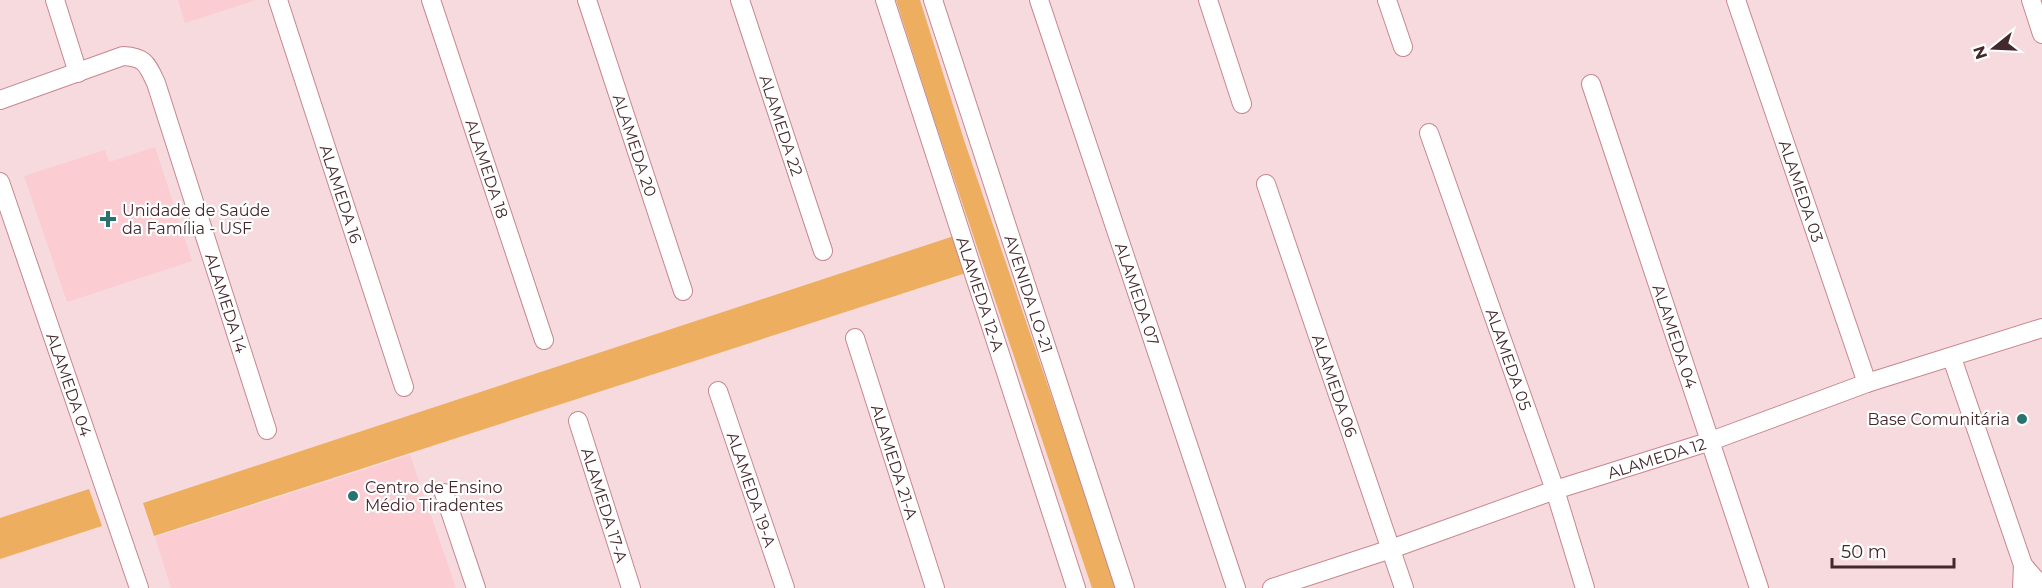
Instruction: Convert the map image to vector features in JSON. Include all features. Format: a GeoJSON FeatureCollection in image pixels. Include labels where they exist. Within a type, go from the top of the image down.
{"type":"FeatureCollection","features":[{"type":"Feature","properties":{"kind":"street"},"geometry":{"type":"LineString","coordinates":[[0,100],[78,73],[56,0]]}},
{"type":"Feature","properties":{"kind":"street","name":"ALAMEDA 16"},"geometry":{"type":"LineString","coordinates":[[278,0],[404,387]]}},
{"type":"Feature","properties":{"kind":"street","name":"ALAMEDA 18"},"geometry":{"type":"LineString","coordinates":[[430,0],[544,340]]}},
{"type":"Feature","properties":{"kind":"street","name":"ALAMEDA 20"},"geometry":{"type":"LineString","coordinates":[[587,0],[683,291]]}},
{"type":"Feature","properties":{"kind":"street","name":"ALAMEDA 22"},"geometry":{"type":"LineString","coordinates":[[740,0],[822,251]]}},
{"type":"Feature","properties":{"kind":"street","name":"ALAMEDA 12-A"},"geometry":{"type":"LineString","coordinates":[[885,0],[1076,588]]}},
{"type":"Feature","properties":{"kind":"street","name":"AVENIDA LO-21"},"geometry":{"type":"LineString","coordinates":[[933,0],[1125,588]]}},
{"type":"Feature","properties":{"kind":"street","name":"ALAMEDA 07"},"geometry":{"type":"LineString","coordinates":[[1039,0],[1236,588]]}},
{"type":"Feature","properties":{"kind":"street"},"geometry":{"type":"LineString","coordinates":[[1208,0],[1242,104]]}},
{"type":"Feature","properties":{"kind":"street"},"geometry":{"type":"LineString","coordinates":[[1387,0],[1403,47]]}},
{"type":"Feature","properties":{"kind":"street","name":"ALAMEDA 03"},"geometry":{"type":"LineString","coordinates":[[1736,0],[1867,383]]}},
{"type":"Feature","properties":{"kind":"street"},"geometry":{"type":"LineString","coordinates":[[2031,0],[2042,34]]}},
{"type":"Feature","properties":{"kind":"street","name":"ALAMEDA 14"},"geometry":{"type":"LineString","coordinates":[[78,73],[123,56],[137,57],[144,62],[156,83],[267,430]]}},
{"type":"Feature","properties":{"kind":"street","name":"ALAMEDA 04"},"geometry":{"type":"LineString","coordinates":[[1591,84],[1760,588]]}},
{"type":"Feature","properties":{"kind":"street","name":"ALAMEDA 05"},"geometry":{"type":"LineString","coordinates":[[1429,133],[1555,490],[1585,588]]}},
{"type":"Feature","properties":{"kind":"street","name":"ALAMEDA 04"},"geometry":{"type":"LineString","coordinates":[[0,182],[139,588]]}},
{"type":"Feature","properties":{"kind":"street","name":"ALAMEDA 06"},"geometry":{"type":"LineString","coordinates":[[1266,184],[1404,588]]}},
{"type":"Feature","properties":{"kind":"street","name":"ALAMEDA 12"},"geometry":{"type":"LineString","coordinates":[[1272,588],[1391,549],[1555,490],[1711,441],[1867,383],[2042,328]]}},
{"type":"Feature","properties":{"kind":"street","name":"ALAMEDA 21-A"},"geometry":{"type":"LineString","coordinates":[[855,338],[935,588]]}},
{"type":"Feature","properties":{"kind":"street"},"geometry":{"type":"LineString","coordinates":[[1952,358],[2023,565],[2022,588]]}},
{"type":"Feature","properties":{"kind":"street","name":"ALAMEDA 19-A"},"geometry":{"type":"LineString","coordinates":[[718,391],[784,588]]}},
{"type":"Feature","properties":{"kind":"street","name":"ALAMEDA 17-A"},"geometry":{"type":"LineString","coordinates":[[578,421],[631,588]]}},
{"type":"Feature","properties":{"kind":"street"},"geometry":{"type":"LineString","coordinates":[[444,493],[476,588]]}},
{"type":"Feature","properties":{"kind":"street"},"geometry":{"type":"LineString","coordinates":[[2023,565],[2042,587]]}},
{"type":"Feature","properties":{"kind":"shaded area"},"geometry":{"type":"Polygon","coordinates":[[[178,0],[256,0],[185,23],[178,0]]]}},
{"type":"Feature","properties":{"kind":"shaded area"},"geometry":{"type":"Polygon","coordinates":[[[896,0],[920,0],[964,140],[1117,588],[1092,588],[896,0]]]}},
{"type":"Feature","properties":{"kind":"shaded area","name":"Unidade de Saúde da Família - USF"},"geometry":{"type":"Polygon","coordinates":[[[155,147],[192,261],[67,302],[24,176],[105,150],[109,162],[155,147]]]}},
{"type":"Feature","properties":{"kind":"shaded area"},"geometry":{"type":"Polygon","coordinates":[[[957,235],[969,272],[154,536],[143,503],[957,235]]]}},
{"type":"Feature","properties":{"kind":"shaded area","name":"Centro de Ensino Médio Tiradentes"},"geometry":{"type":"Polygon","coordinates":[[[410,455],[456,588],[171,588],[155,537],[410,455]]]}},
{"type":"Feature","properties":{"kind":"shaded area"},"geometry":{"type":"Polygon","coordinates":[[[89,489],[102,526],[0,559],[0,518],[89,489]]]}},
{"type":"Feature","properties":{"kind":"place","name":"Unidade de Saúde da Família - USF"},"geometry":{"type":"Point","coordinates":[108,219]}},
{"type":"Feature","properties":{"kind":"place","name":"Base Comunitária"},"geometry":{"type":"Point","coordinates":[2022,419]}},
{"type":"Feature","properties":{"kind":"place","name":"Centro de Ensino Médio Tiradentes"},"geometry":{"type":"Point","coordinates":[353,496]}}]}
